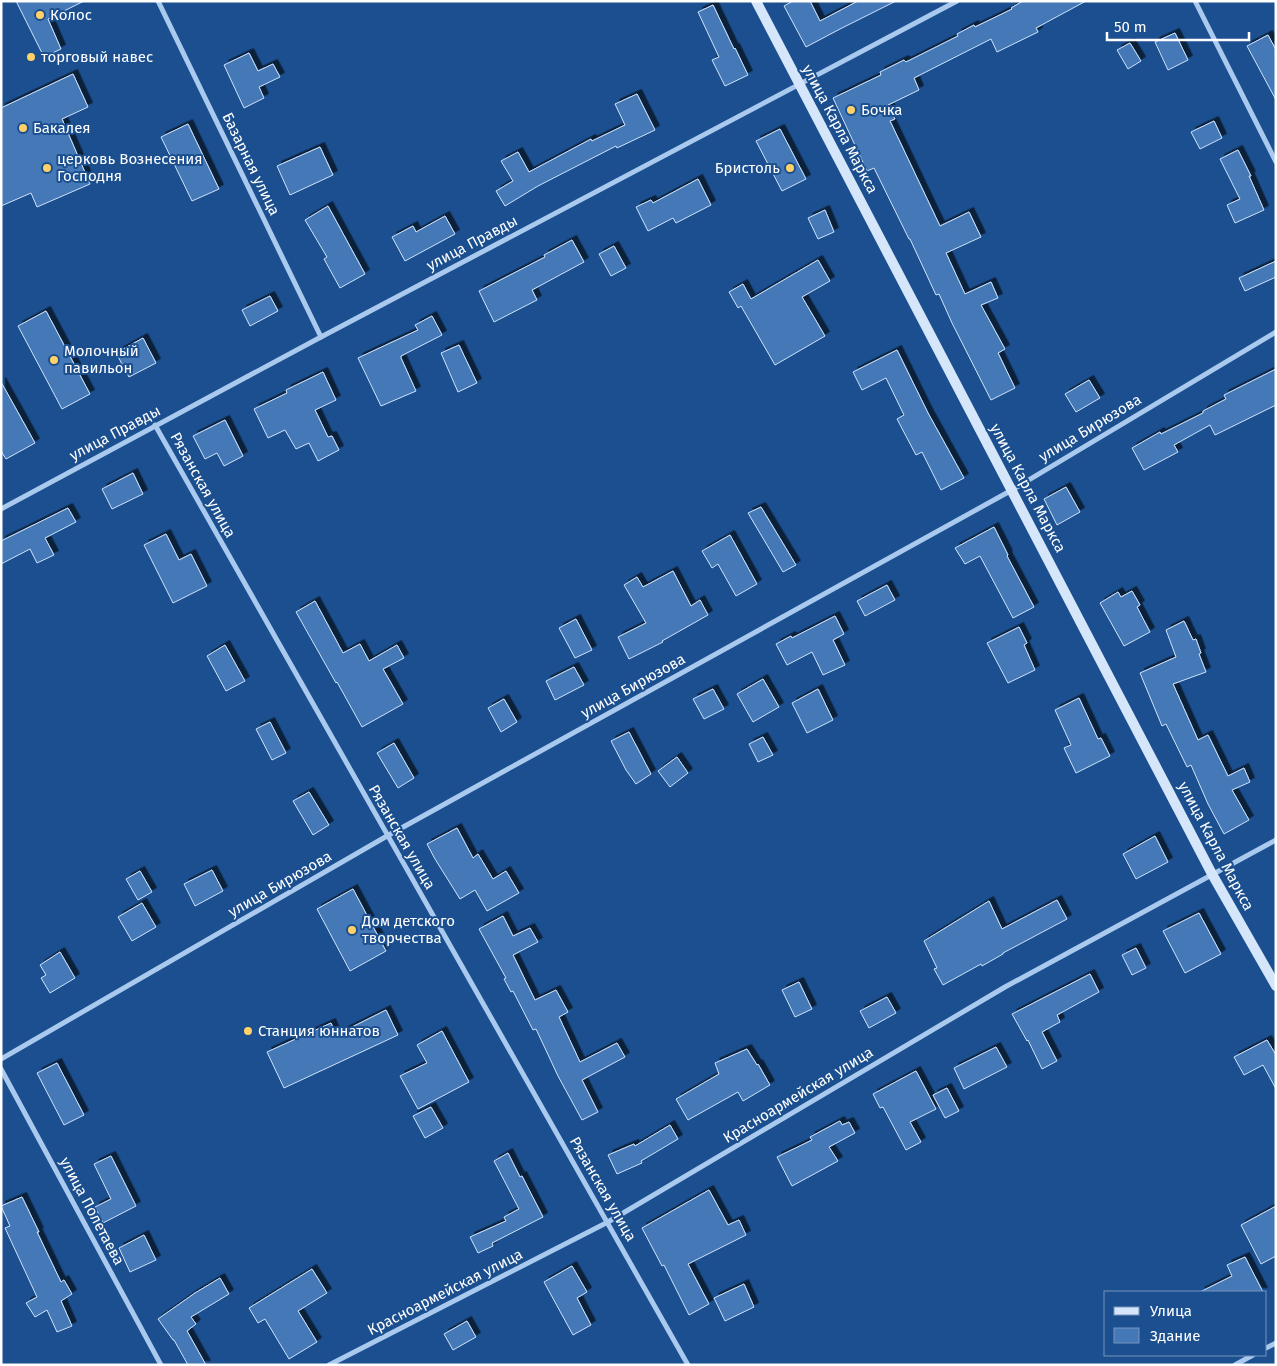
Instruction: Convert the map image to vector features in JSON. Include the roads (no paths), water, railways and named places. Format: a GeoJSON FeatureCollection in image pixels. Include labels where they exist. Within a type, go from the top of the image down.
{"type":"FeatureCollection","features":[{"type":"Feature","properties":{"kind":"main road","name":"улица Карла Маркса"},"geometry":{"type":"LineString","coordinates":[[756,1],[1212,874],[1276,986]]}},
{"type":"Feature","properties":{"kind":"street","name":"Базарная улица"},"geometry":{"type":"LineString","coordinates":[[158,1],[321,337]]}},
{"type":"Feature","properties":{"kind":"street","name":"улица Правды"},"geometry":{"type":"LineString","coordinates":[[1,509],[321,337],[957,1]]}},
{"type":"Feature","properties":{"kind":"street"},"geometry":{"type":"LineString","coordinates":[[1195,1],[1276,162]]}},
{"type":"Feature","properties":{"kind":"street","name":"улица Бирюзова"},"geometry":{"type":"LineString","coordinates":[[1,1058],[387,836],[1012,490],[1276,332]]}},
{"type":"Feature","properties":{"kind":"street","name":"Рязанская улица"},"geometry":{"type":"LineString","coordinates":[[155,426],[688,1365]]}},
{"type":"Feature","properties":{"kind":"street","name":"Красноармейская улица"},"geometry":{"type":"LineString","coordinates":[[329,1365],[608,1222],[1005,987],[1276,840]]}},
{"type":"Feature","properties":{"kind":"street","name":"улица Полетаева"},"geometry":{"type":"LineString","coordinates":[[1,1070],[161,1365]]}},
{"type":"Feature","properties":{"kind":"street"},"geometry":{"type":"LineString","coordinates":[[1235,1365],[1251,1356]]}},
{"type":"Feature","properties":{"kind":"place","name":"Колос"},"geometry":{"type":"Point","coordinates":[40,15]}},
{"type":"Feature","properties":{"kind":"place","name":"торговый навес"},"geometry":{"type":"Point","coordinates":[31,57]}},
{"type":"Feature","properties":{"kind":"place","name":"Бочка"},"geometry":{"type":"Point","coordinates":[851,110]}},
{"type":"Feature","properties":{"kind":"place","name":"Бакалея"},"geometry":{"type":"Point","coordinates":[23,128]}},
{"type":"Feature","properties":{"kind":"place","name":"церковь Вознесения Господня"},"geometry":{"type":"Point","coordinates":[47,168]}},
{"type":"Feature","properties":{"kind":"place","name":"Бристоль"},"geometry":{"type":"Point","coordinates":[790,168]}},
{"type":"Feature","properties":{"kind":"place","name":"Молочный павильон"},"geometry":{"type":"Point","coordinates":[54,360]}},
{"type":"Feature","properties":{"kind":"place","name":"Дом детского творчества"},"geometry":{"type":"Point","coordinates":[352,930]}},
{"type":"Feature","properties":{"kind":"place","name":"Станция юннатов"},"geometry":{"type":"Point","coordinates":[248,1031]}}]}
